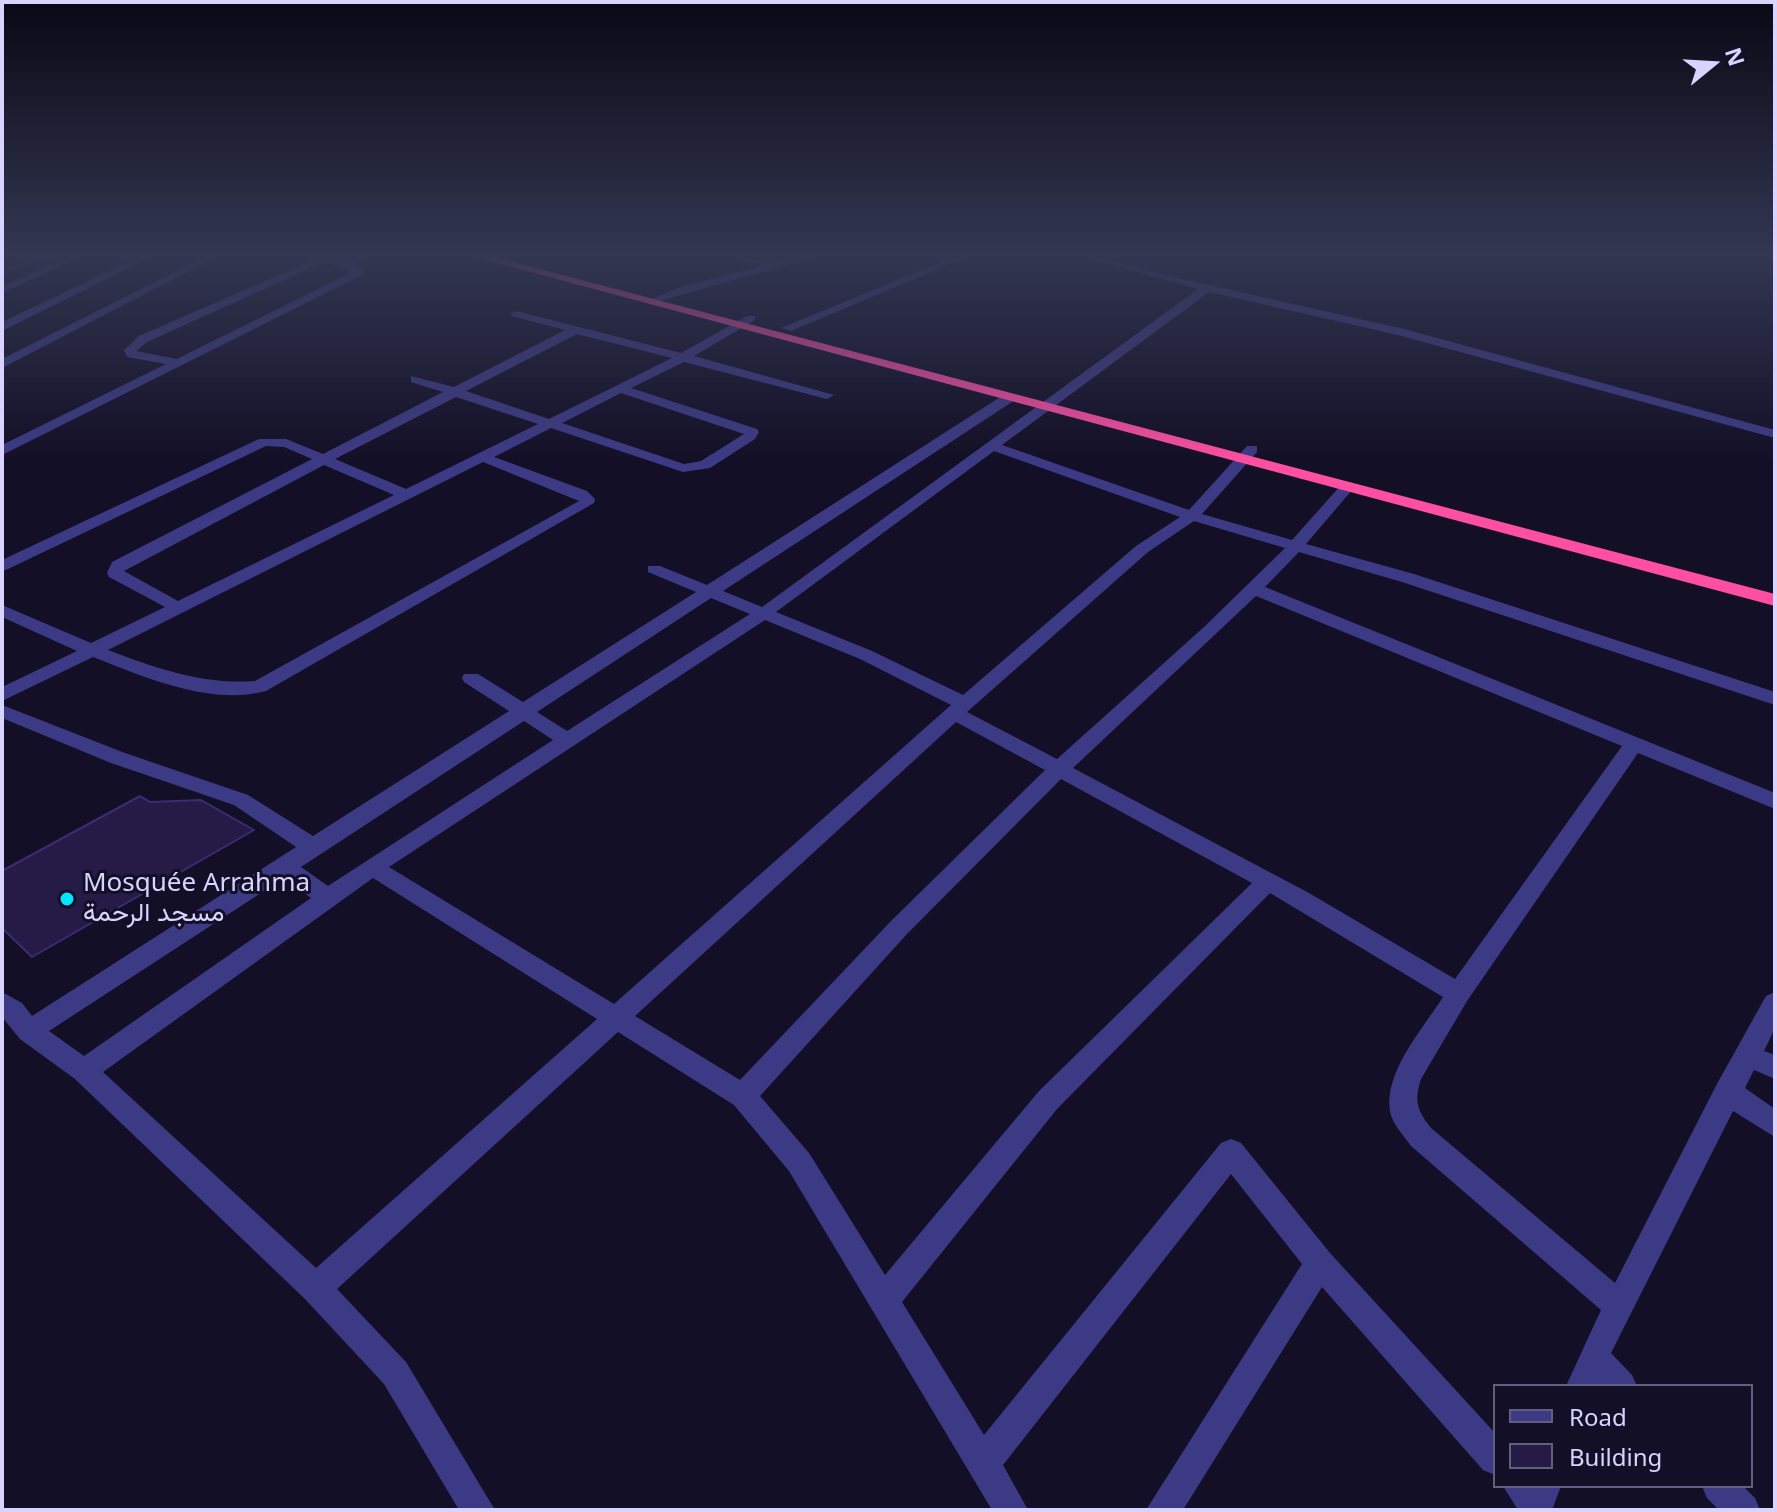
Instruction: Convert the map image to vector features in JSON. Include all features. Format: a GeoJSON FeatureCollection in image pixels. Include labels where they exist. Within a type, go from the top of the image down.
{"type":"FeatureCollection","features":[{"type":"Feature","properties":{"kind":"highway"},"geometry":{"type":"LineString","coordinates":[[751,324],[1010,397],[1052,402]]}},
{"type":"Feature","properties":{"kind":"highway"},"geometry":{"type":"LineString","coordinates":[[756,324],[787,328],[1247,454],[1775,585]]}},
{"type":"Feature","properties":{"kind":"highway"},"geometry":{"type":"LineString","coordinates":[[1247,454],[1347,487],[1775,600]]}},
{"type":"Feature","properties":{"kind":"street"},"geometry":{"type":"LineString","coordinates":[[6,359],[77,324]]}},
{"type":"Feature","properties":{"kind":"street"},"geometry":{"type":"LineString","coordinates":[[174,362],[131,354],[130,350],[143,339],[178,324]]}},
{"type":"Feature","properties":{"kind":"street"},"geometry":{"type":"LineString","coordinates":[[2,451],[253,324]]}},
{"type":"Feature","properties":{"kind":"street"},"geometry":{"type":"LineString","coordinates":[[555,324],[827,395]]}},
{"type":"Feature","properties":{"kind":"street"},"geometry":{"type":"LineString","coordinates":[[2,695],[621,389],[742,324]]}},
{"type":"Feature","properties":{"kind":"street"},"geometry":{"type":"LineString","coordinates":[[787,328],[798,324]]}},
{"type":"Feature","properties":{"kind":"street"},"geometry":{"type":"LineString","coordinates":[[84,1071],[372,867],[764,613],[1159,324]]}},
{"type":"Feature","properties":{"kind":"street"},"geometry":{"type":"LineString","coordinates":[[1362,324],[1775,434]]}},
{"type":"Feature","properties":{"kind":"street"},"geometry":{"type":"LineString","coordinates":[[179,608],[115,573],[118,565],[577,329]]}},
{"type":"Feature","properties":{"kind":"street"},"geometry":{"type":"LineString","coordinates":[[416,379],[683,468],[705,465],[752,432],[621,389]]}},
{"type":"Feature","properties":{"kind":"street"},"geometry":{"type":"LineString","coordinates":[[29,1031],[1010,397]]}},
{"type":"Feature","properties":{"kind":"street"},"geometry":{"type":"LineString","coordinates":[[2,566],[251,446],[286,443],[322,461],[406,494]]}},
{"type":"Feature","properties":{"kind":"street"},"geometry":{"type":"LineString","coordinates":[[992,446],[1192,516],[1439,587],[1775,699]]}},
{"type":"Feature","properties":{"kind":"street"},"geometry":{"type":"LineString","coordinates":[[316,1288],[615,1015],[959,709],[1142,549],[1192,516],[1247,454]]}},
{"type":"Feature","properties":{"kind":"street"},"geometry":{"type":"LineString","coordinates":[[2,610],[92,652],[226,692],[259,687],[586,503],[587,499],[582,494],[482,457]]}},
{"type":"Feature","properties":{"kind":"street"},"geometry":{"type":"LineString","coordinates":[[743,1096],[855,970],[1060,768],[1300,546],[1347,487]]}},
{"type":"Feature","properties":{"kind":"street"},"geometry":{"type":"LineString","coordinates":[[654,569],[866,655],[1458,994]]}},
{"type":"Feature","properties":{"kind":"street"},"geometry":{"type":"LineString","coordinates":[[1254,589],[1775,801]]}},
{"type":"Feature","properties":{"kind":"street"},"geometry":{"type":"LineString","coordinates":[[471,678],[567,740]]}},
{"type":"Feature","properties":{"kind":"street"},"geometry":{"type":"LineString","coordinates":[[2,711],[118,758],[241,800],[311,846]]}},
{"type":"Feature","properties":{"kind":"street"},"geometry":{"type":"LineString","coordinates":[[1619,1306],[1421,1137],[1404,1114],[1403,1093],[1409,1075],[1458,994],[1634,744]]}},
{"type":"Feature","properties":{"kind":"street"},"geometry":{"type":"LineString","coordinates":[[282,865],[328,898]]}},
{"type":"Feature","properties":{"kind":"street"},"geometry":{"type":"LineString","coordinates":[[372,867],[743,1096],[799,1162],[1011,1510]]}},
{"type":"Feature","properties":{"kind":"street"},"geometry":{"type":"LineString","coordinates":[[885,1299],[1048,1100],[1267,882]]}},
{"type":"Feature","properties":{"kind":"street"},"geometry":{"type":"LineString","coordinates":[[2,1003],[29,1031],[84,1071],[316,1288],[395,1373],[478,1510]]}},
{"type":"Feature","properties":{"kind":"street"},"geometry":{"type":"LineString","coordinates":[[1616,1384],[1587,1371],[1727,1091],[1775,1003]]}},
{"type":"Feature","properties":{"kind":"street"},"geometry":{"type":"LineString","coordinates":[[1748,1056],[1775,1067]]}},
{"type":"Feature","properties":{"kind":"street"},"geometry":{"type":"LineString","coordinates":[[1727,1091],[1775,1124]]}},
{"type":"Feature","properties":{"kind":"street"},"geometry":{"type":"LineString","coordinates":[[982,1464],[1231,1152],[1320,1263],[1493,1456]]}},
{"type":"Feature","properties":{"kind":"street"},"geometry":{"type":"LineString","coordinates":[[1163,1510],[1320,1263]]}},
{"type":"Feature","properties":{"kind":"street"},"geometry":{"type":"LineString","coordinates":[[1721,1488],[1743,1510]]}},
{"type":"Feature","properties":{"kind":"building","name":"Mosquée Arrahma مسجد الرحمة"},"geometry":{"type":"Polygon","coordinates":[[[140,796],[150,802],[201,800],[254,830],[32,957],[2,928],[2,871],[140,796]]]}},
{"type":"Feature","properties":{"kind":"place","name":"Mosquée Arrahma مسجد الرحمة"},"geometry":{"type":"Point","coordinates":[67,899]}}]}
